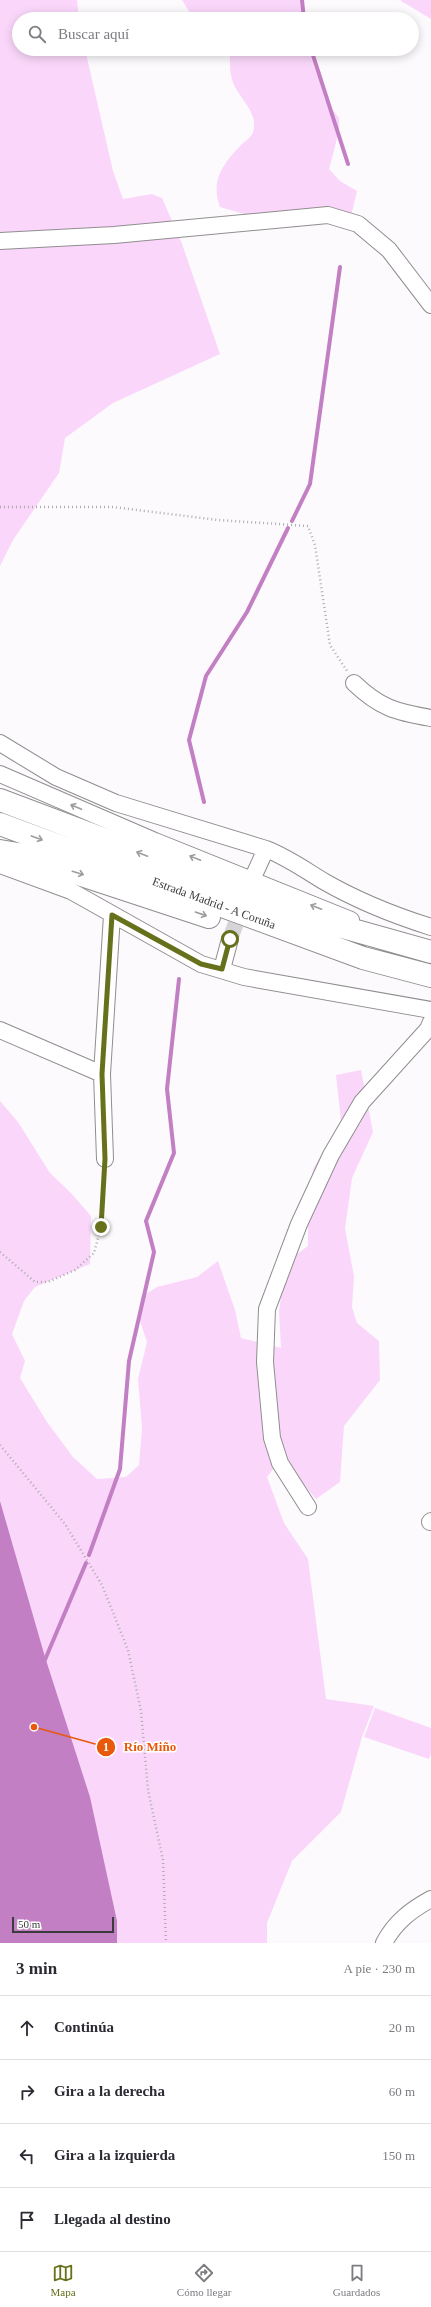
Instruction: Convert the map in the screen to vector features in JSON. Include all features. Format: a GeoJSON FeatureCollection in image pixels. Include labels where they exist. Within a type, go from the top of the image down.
{"type":"FeatureCollection","features":[{"type":"Feature","properties":{"kind":"highway","name":"Estrada Madrid - A Coruña"},"geometry":{"type":"LineString","coordinates":[[0,800],[321,921],[431,951]]}},
{"type":"Feature","properties":{"kind":"highway","name":"Estrada Madrid - A Coruña"},"geometry":{"type":"LineString","coordinates":[[0,824],[363,958],[431,976]]}},
{"type":"Feature","properties":{"kind":"highway"},"geometry":{"type":"LineString","coordinates":[[0,851],[18,854],[86,875],[347,963],[431,987]]}},
{"type":"Feature","properties":{"kind":"street"},"geometry":{"type":"LineString","coordinates":[[0,241],[114,235],[328,215],[358,224],[389,250],[431,305]]}},
{"type":"Feature","properties":{"kind":"street"},"geometry":{"type":"LineString","coordinates":[[354,682],[371,699],[399,712],[431,718]]}},
{"type":"Feature","properties":{"kind":"street"},"geometry":{"type":"LineString","coordinates":[[0,743],[56,777],[116,802],[266,848],[285,856],[325,882],[384,912],[431,927]]}},
{"type":"Feature","properties":{"kind":"street"},"geometry":{"type":"LineString","coordinates":[[0,774],[292,898],[431,951]]}},
{"type":"Feature","properties":{"kind":"street"},"geometry":{"type":"LineString","coordinates":[[255,873],[266,848]]}},
{"type":"Feature","properties":{"kind":"street"},"geometry":{"type":"LineString","coordinates":[[0,865],[71,891],[201,964],[222,969],[244,977],[431,1010]]}},
{"type":"Feature","properties":{"kind":"street"},"geometry":{"type":"LineString","coordinates":[[105,1159],[102,1074],[112,915]]}},
{"type":"Feature","properties":{"kind":"street"},"geometry":{"type":"LineString","coordinates":[[222,969],[230,939]]}},
{"type":"Feature","properties":{"kind":"street"},"geometry":{"type":"LineString","coordinates":[[308,1507],[280,1463],[272,1438],[265,1362],[267,1309],[299,1224],[331,1155],[362,1102],[398,1064],[428,1029],[431,1022]]}},
{"type":"Feature","properties":{"kind":"street"},"geometry":{"type":"LineString","coordinates":[[0,1030],[102,1074]]}},
{"type":"Feature","properties":{"kind":"street"},"geometry":{"type":"LineString","coordinates":[[384,1943],[389,1933],[408,1912],[431,1899]]}},
{"type":"Feature","properties":{"kind":"path"},"geometry":{"type":"LineString","coordinates":[[0,507],[113,506],[218,520],[308,526],[315,545],[330,645],[354,682]]}},
{"type":"Feature","properties":{"kind":"path"},"geometry":{"type":"LineString","coordinates":[[0,1252],[35,1282],[48,1282],[76,1270],[94,1253],[101,1227],[105,1159]]}},
{"type":"Feature","properties":{"kind":"path"},"geometry":{"type":"LineString","coordinates":[[0,1445],[65,1524],[102,1585],[128,1650],[141,1711],[148,1790],[163,1860],[166,1943]]}},
{"type":"Feature","properties":{"kind":"shaded area"},"geometry":{"type":"Polygon","coordinates":[[[0,0],[77,0],[78,12],[12,12],[12,56],[87,56],[113,171],[123,199],[152,194],[162,198],[181,241],[220,354],[113,403],[65,438],[59,473],[13,540],[0,566],[0,0]]]}},
{"type":"Feature","properties":{"kind":"shaded area"},"geometry":{"type":"Polygon","coordinates":[[[182,0],[303,0],[305,12],[189,12],[182,0]]]}},
{"type":"Feature","properties":{"kind":"shaded area"},"geometry":{"type":"Polygon","coordinates":[[[431,0],[431,19],[401,1],[431,0]]]}},
{"type":"Feature","properties":{"kind":"shaded area"},"geometry":{"type":"Polygon","coordinates":[[[230,56],[313,56],[325,100],[339,118],[339,131],[329,169],[340,181],[357,191],[351,216],[280,220],[244,214],[220,207],[217,197],[217,189],[220,173],[229,159],[251,136],[254,125],[254,119],[248,107],[232,81],[230,56]]]}},
{"type":"Feature","properties":{"kind":"shaded area"},"geometry":{"type":"Polygon","coordinates":[[[361,1070],[373,1132],[352,1178],[345,1229],[354,1276],[352,1307],[357,1323],[379,1341],[380,1380],[344,1426],[340,1482],[316,1499],[281,1459],[267,1477],[284,1523],[308,1559],[326,1699],[374,1706],[362,1737],[341,1812],[292,1861],[267,1923],[267,1943],[107,1943],[0,1531],[0,1101],[18,1122],[50,1173],[71,1193],[91,1216],[90,1264],[35,1287],[24,1301],[12,1334],[25,1361],[20,1378],[47,1422],[73,1457],[97,1479],[126,1477],[139,1465],[142,1428],[138,1379],[147,1342],[140,1321],[141,1297],[157,1287],[197,1277],[218,1261],[235,1310],[241,1338],[281,1348],[279,1311],[286,1262],[308,1246],[308,1207],[313,1169],[341,1121],[336,1075],[361,1070]]]}},
{"type":"Feature","properties":{"kind":"shaded area"},"geometry":{"type":"Polygon","coordinates":[[[0,1501],[45,1657],[90,1797],[117,1921],[117,1943],[0,1943],[0,1501]]]}},
{"type":"Feature","properties":{"kind":"shaded area"},"geometry":{"type":"Polygon","coordinates":[[[375,1708],[431,1728],[431,1753],[429,1759],[364,1737],[375,1708]]]}},
{"type":"Feature","properties":{"kind":"waterway"},"geometry":{"type":"LineString","coordinates":[[302,0],[303,12]]}},
{"type":"Feature","properties":{"kind":"waterway"},"geometry":{"type":"LineString","coordinates":[[313,56],[348,164]]}},
{"type":"Feature","properties":{"kind":"waterway"},"geometry":{"type":"LineString","coordinates":[[292,521],[310,484],[340,267]]}},
{"type":"Feature","properties":{"kind":"waterway"},"geometry":{"type":"LineString","coordinates":[[204,802],[189,740],[206,676],[247,612],[288,528]]}},
{"type":"Feature","properties":{"kind":"waterway"},"geometry":{"type":"LineString","coordinates":[[89,1555],[120,1469],[129,1361],[154,1252],[146,1221],[174,1153],[167,1089],[179,979]]}},
{"type":"Feature","properties":{"kind":"waterway"},"geometry":{"type":"LineString","coordinates":[[44,1662],[86,1563]]}},
{"type":"Feature","properties":{"kind":"tunnel"},"geometry":{"type":"LineString","coordinates":[[230,939],[244,902]]}},
{"type":"Feature","properties":{"kind":"place","name":"Río Miño"},"geometry":{"type":"Point","coordinates":[34,1727]}},
{"type":"Feature","properties":{"kind":"route"},"geometry":{"type":"LineString","coordinates":[[101,1227],[105,1159],[102,1074],[112,915],[201,964],[222,969],[230,939]]}}]}
